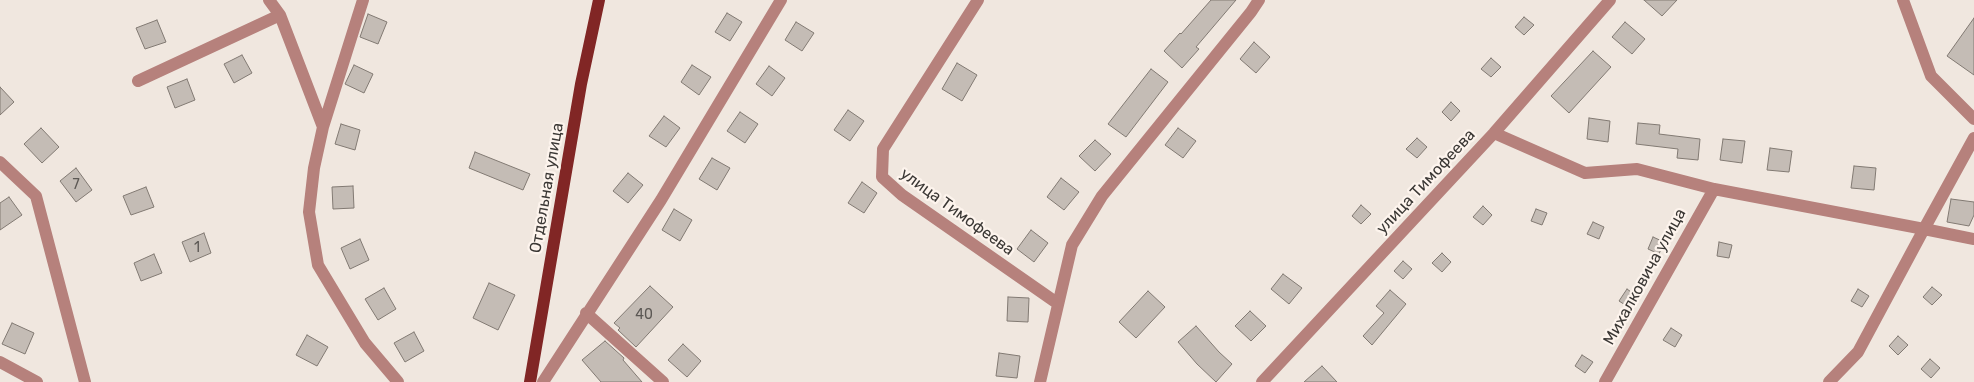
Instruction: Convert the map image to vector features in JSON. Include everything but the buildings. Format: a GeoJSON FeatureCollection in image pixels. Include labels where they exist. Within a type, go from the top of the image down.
{"type":"FeatureCollection","features":[{"type":"Feature","properties":{"kind":"main road","name":"Отдельная улица"},"geometry":{"type":"LineString","coordinates":[[530,382],[581,84],[599,0]]}},
{"type":"Feature","properties":{"kind":"street"},"geometry":{"type":"LineString","coordinates":[[269,0],[280,15],[323,127]]}},
{"type":"Feature","properties":{"kind":"street"},"geometry":{"type":"LineString","coordinates":[[363,0],[323,127],[314,168],[309,212],[318,265],[365,342],[398,382]]}},
{"type":"Feature","properties":{"kind":"street"},"geometry":{"type":"LineString","coordinates":[[543,382],[666,192],[781,0]]}},
{"type":"Feature","properties":{"kind":"street","name":"улица Тимофеева"},"geometry":{"type":"LineString","coordinates":[[978,0],[883,149],[882,177],[902,195],[1057,303]]}},
{"type":"Feature","properties":{"kind":"street"},"geometry":{"type":"LineString","coordinates":[[1040,382],[1072,245],[1102,196],[1259,0]]}},
{"type":"Feature","properties":{"kind":"street","name":"улица Тимофеева"},"geometry":{"type":"LineString","coordinates":[[1262,382],[1494,133],[1610,0]]}},
{"type":"Feature","properties":{"kind":"street"},"geometry":{"type":"LineString","coordinates":[[1903,0],[1931,76],[1974,119]]}},
{"type":"Feature","properties":{"kind":"street"},"geometry":{"type":"LineString","coordinates":[[138,81],[280,15]]}},
{"type":"Feature","properties":{"kind":"street"},"geometry":{"type":"LineString","coordinates":[[1494,133],[1585,173],[1637,169],[1714,189],[1974,238]]}},
{"type":"Feature","properties":{"kind":"street"},"geometry":{"type":"LineString","coordinates":[[1829,382],[1858,352],[1974,138]]}},
{"type":"Feature","properties":{"kind":"street"},"geometry":{"type":"LineString","coordinates":[[0,162],[36,196],[84,382]]}},
{"type":"Feature","properties":{"kind":"street","name":"Михалковича улица"},"geometry":{"type":"LineString","coordinates":[[1605,382],[1714,189]]}},
{"type":"Feature","properties":{"kind":"street"},"geometry":{"type":"LineString","coordinates":[[586,313],[663,382]]}},
{"type":"Feature","properties":{"kind":"street"},"geometry":{"type":"LineString","coordinates":[[0,362],[37,382]]}}]}
